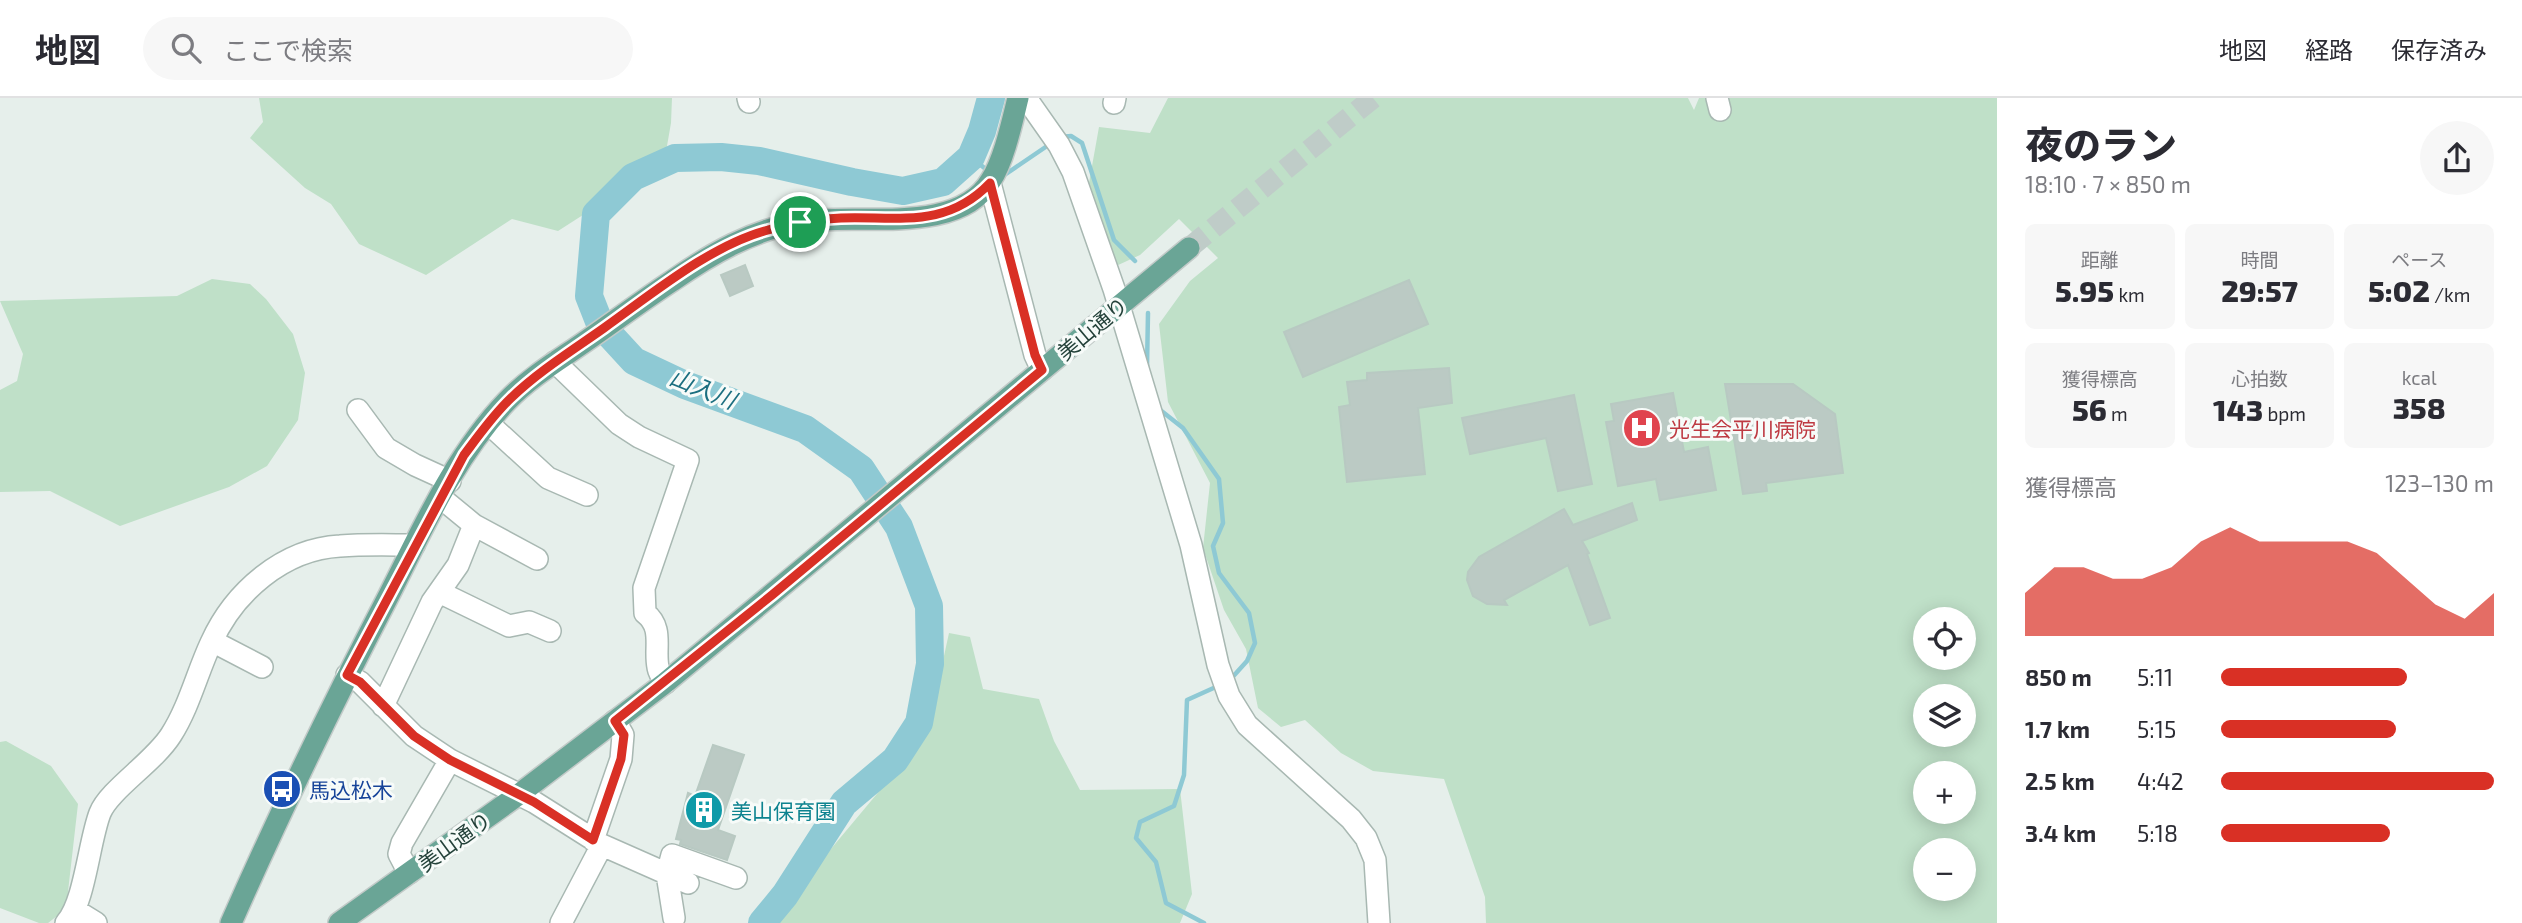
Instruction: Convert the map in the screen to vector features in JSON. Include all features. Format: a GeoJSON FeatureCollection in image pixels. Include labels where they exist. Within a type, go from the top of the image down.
{"type":"FeatureCollection","features":[{"type":"Feature","properties":{"kind":"main road"},"geometry":{"type":"LineString","coordinates":[[231,923],[289,791],[347,675],[445,489],[488,423],[530,380],[620,317],[736,242],[765,230],[800,222],[839,218],[929,217],[965,205],[992,177],[1018,98]]}},
{"type":"Feature","properties":{"kind":"main road","name":"美山通り"},"geometry":{"type":"LineString","coordinates":[[339,923],[518,795],[665,683],[1189,248]]}},
{"type":"Feature","properties":{"kind":"street"},"geometry":{"type":"LineString","coordinates":[[1026,98],[1073,172],[1119,306],[1191,545],[1228,693],[1247,725],[1351,819],[1366,838],[1375,860],[1379,923]]}},
{"type":"Feature","properties":{"kind":"street"},"geometry":{"type":"LineString","coordinates":[[992,177],[1035,355],[1042,370]]}},
{"type":"Feature","properties":{"kind":"street"},"geometry":{"type":"LineString","coordinates":[[555,362],[619,424],[639,437],[688,460],[644,588],[645,613],[652,618],[659,644],[657,667],[665,683]]}},
{"type":"Feature","properties":{"kind":"street"},"geometry":{"type":"LineString","coordinates":[[363,416],[386,448],[415,465],[445,489],[474,525],[537,559]]}},
{"type":"Feature","properties":{"kind":"street"},"geometry":{"type":"LineString","coordinates":[[488,423],[548,478],[587,495]]}},
{"type":"Feature","properties":{"kind":"street"},"geometry":{"type":"LineString","coordinates":[[383,706],[439,592],[458,565],[474,525]]}},
{"type":"Feature","properties":{"kind":"street"},"geometry":{"type":"LineString","coordinates":[[96,923],[71,916],[104,804],[153,759],[171,735],[183,716],[212,641],[233,608],[256,581],[273,567],[295,557],[338,545],[414,545]]}},
{"type":"Feature","properties":{"kind":"street"},"geometry":{"type":"LineString","coordinates":[[439,592],[509,626],[529,622],[550,632]]}},
{"type":"Feature","properties":{"kind":"street"},"geometry":{"type":"LineString","coordinates":[[212,641],[262,667]]}},
{"type":"Feature","properties":{"kind":"street"},"geometry":{"type":"LineString","coordinates":[[347,675],[360,682],[414,736],[450,760],[534,802],[597,842],[688,883]]}},
{"type":"Feature","properties":{"kind":"street"},"geometry":{"type":"LineString","coordinates":[[561,923],[597,842],[621,759],[624,735],[615,721]]}},
{"type":"Feature","properties":{"kind":"street"},"geometry":{"type":"LineString","coordinates":[[409,873],[399,854],[402,843],[450,760]]}},
{"type":"Feature","properties":{"kind":"street"},"geometry":{"type":"LineString","coordinates":[[674,918],[667,874],[673,856],[736,878]]}},
{"type":"Feature","properties":{"kind":"green space"},"geometry":{"type":"Polygon","coordinates":[[[259,98],[672,98],[664,163],[558,231],[512,219],[426,275],[359,244],[331,204],[305,188],[250,138],[263,122],[259,98]]]}},
{"type":"Feature","properties":{"kind":"green space"},"geometry":{"type":"Polygon","coordinates":[[[1168,98],[1688,98],[1694,110],[1699,98],[1997,98],[1997,923],[1486,923],[1485,897],[1444,779],[1373,771],[1341,753],[1305,720],[1281,727],[1258,708],[1246,649],[1224,610],[1203,548],[1210,483],[1168,402],[1159,324],[1190,281],[1218,258],[1179,219],[1140,255],[1116,266],[1087,194],[1099,127],[1150,133],[1168,98]]]}},
{"type":"Feature","properties":{"kind":"green space"},"geometry":{"type":"Polygon","coordinates":[[[212,279],[250,284],[266,299],[293,334],[305,373],[298,420],[267,466],[229,487],[120,526],[50,491],[0,492],[0,390],[17,381],[23,354],[0,301],[177,296],[212,279]]]}},
{"type":"Feature","properties":{"kind":"green space"},"geometry":{"type":"Polygon","coordinates":[[[949,633],[970,637],[983,689],[1039,699],[1054,741],[1080,790],[1180,789],[1192,894],[1180,923],[769,923],[927,734],[949,633]]]}},
{"type":"Feature","properties":{"kind":"green space"},"geometry":{"type":"Polygon","coordinates":[[[6,741],[51,766],[78,804],[66,909],[48,923],[39,923],[0,908],[0,742],[6,741]]]}},
{"type":"Feature","properties":{"kind":"building"},"geometry":{"type":"Polygon","coordinates":[[[745,265],[753,286],[730,296],[721,275],[745,265]]]}},
{"type":"Feature","properties":{"kind":"building"},"geometry":{"type":"Polygon","coordinates":[[[1409,280],[1428,324],[1303,377],[1284,332],[1409,280]]]}},
{"type":"Feature","properties":{"kind":"building"},"geometry":{"type":"Polygon","coordinates":[[[1449,368],[1452,403],[1418,408],[1425,474],[1347,482],[1339,407],[1350,405],[1347,382],[1367,380],[1367,373],[1449,368]]]}},
{"type":"Feature","properties":{"kind":"building"},"geometry":{"type":"Polygon","coordinates":[[[1725,384],[1793,384],[1835,414],[1843,473],[1766,483],[1767,491],[1743,494],[1725,384]]]}},
{"type":"Feature","properties":{"kind":"building"},"geometry":{"type":"Polygon","coordinates":[[[1673,393],[1684,452],[1708,447],[1716,490],[1660,500],[1656,479],[1618,486],[1606,422],[1614,421],[1611,404],[1673,393]]]}},
{"type":"Feature","properties":{"kind":"building"},"geometry":{"type":"Polygon","coordinates":[[[1574,395],[1592,484],[1558,491],[1546,438],[1470,454],[1462,418],[1574,395]]]}},
{"type":"Feature","properties":{"kind":"building"},"geometry":{"type":"Polygon","coordinates":[[[1632,503],[1637,520],[1582,541],[1589,553],[1587,554],[1610,618],[1590,625],[1568,565],[1504,600],[1507,605],[1487,604],[1473,596],[1467,580],[1468,572],[1479,557],[1564,509],[1573,525],[1632,503]]]}},
{"type":"Feature","properties":{"kind":"building","name":"美山保育園"},"geometry":{"type":"Polygon","coordinates":[[[713,745],[744,755],[718,830],[735,836],[727,860],[680,844],[681,840],[676,839],[688,793],[695,796],[713,745]]]}},
{"type":"Feature","properties":{"kind":"waterway","name":"山入川"},"geometry":{"type":"LineString","coordinates":[[762,923],[785,895],[844,803],[895,760],[919,723],[930,664],[929,606],[899,527],[861,469],[805,429],[685,385],[634,361],[600,324],[589,296],[596,214],[633,177],[675,158],[721,157],[759,161],[903,191],[943,182],[971,157],[991,98]]}},
{"type":"Feature","properties":{"kind":"waterway"},"geometry":{"type":"LineString","coordinates":[[1060,137],[1071,136],[1082,143],[1114,240],[1135,261]]}},
{"type":"Feature","properties":{"kind":"waterway"},"geometry":{"type":"LineString","coordinates":[[1003,176],[1050,144]]}},
{"type":"Feature","properties":{"kind":"waterway"},"geometry":{"type":"LineString","coordinates":[[971,157],[988,171]]}},
{"type":"Feature","properties":{"kind":"waterway"},"geometry":{"type":"LineString","coordinates":[[1147,367],[1148,313]]}},
{"type":"Feature","properties":{"kind":"waterway"},"geometry":{"type":"LineString","coordinates":[[1159,409],[1183,428],[1219,479],[1223,523],[1213,546],[1219,573],[1249,613],[1255,643],[1247,661],[1229,681]]}},
{"type":"Feature","properties":{"kind":"waterway"},"geometry":{"type":"LineString","coordinates":[[1204,923],[1166,903],[1156,862],[1136,838],[1140,822],[1174,806],[1184,775],[1187,700],[1218,686]]}},
{"type":"Feature","properties":{"kind":"tunnel"},"geometry":{"type":"LineString","coordinates":[[1189,248],[1373,98]]}},
{"type":"Feature","properties":{"kind":"place","name":"光生会平川病院"},"geometry":{"type":"Point","coordinates":[1642,428]}},
{"type":"Feature","properties":{"kind":"place","name":"馬込松木"},"geometry":{"type":"Point","coordinates":[282,789]}},
{"type":"Feature","properties":{"kind":"place","name":"美山保育園"},"geometry":{"type":"Point","coordinates":[704,810]}},
{"type":"Feature","properties":{"kind":"route"},"geometry":{"type":"LineString","coordinates":[[990,183],[1035,355],[1042,370],[665,683],[615,721],[624,735],[621,759],[613,789],[593,840],[534,802],[450,760],[414,736],[398,723],[360,682],[347,675],[464,455],[508,400],[530,380],[704,261],[736,242],[765,230],[800,222],[839,218],[929,217],[965,205],[990,183]]}}]}
